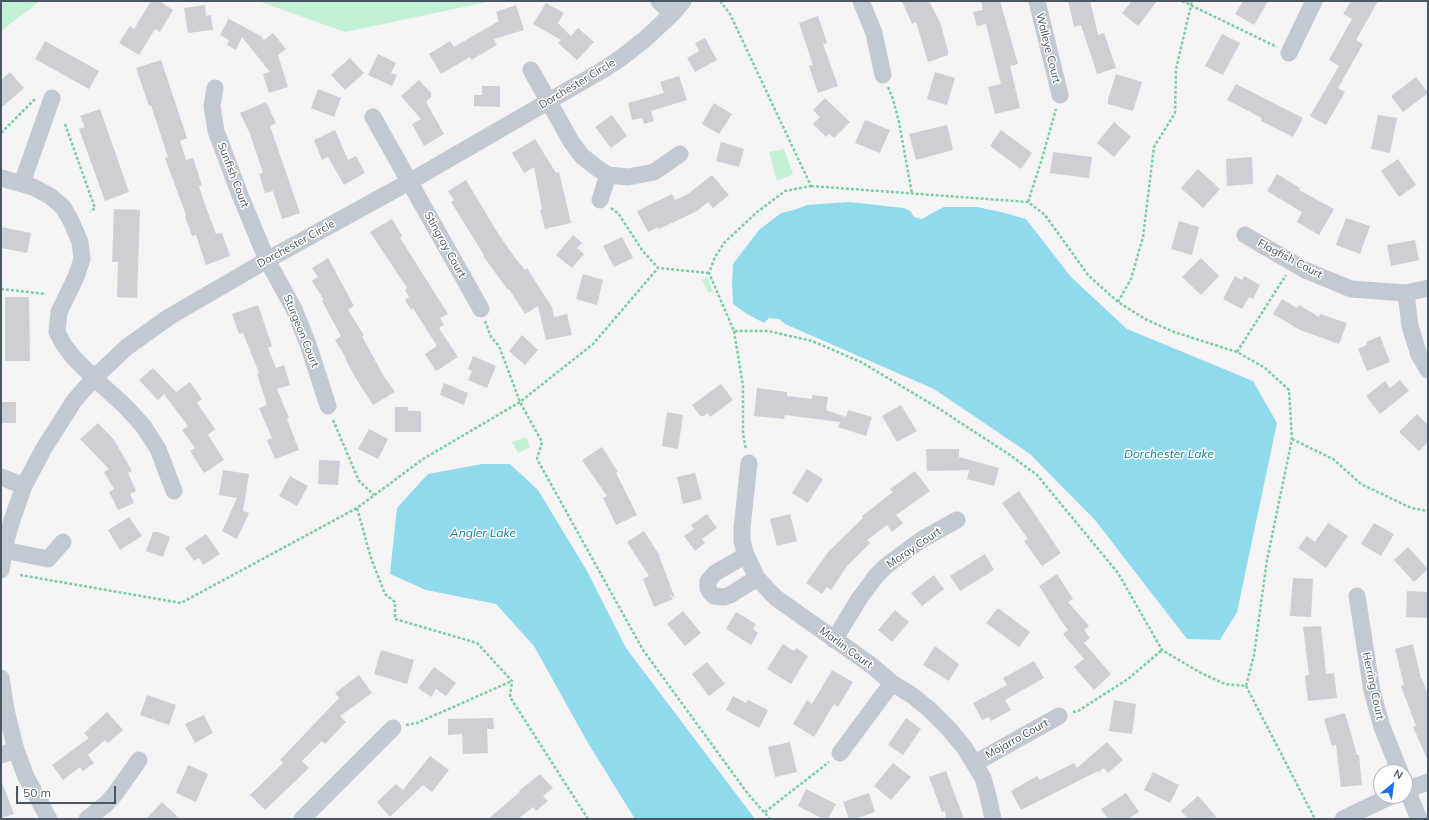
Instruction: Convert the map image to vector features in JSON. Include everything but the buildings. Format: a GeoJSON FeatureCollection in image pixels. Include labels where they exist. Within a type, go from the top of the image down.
{"type":"FeatureCollection","features":[{"type":"Feature","properties":{"kind":"street"},"geometry":{"type":"LineString","coordinates":[[659,1],[672,14]]}},
{"type":"Feature","properties":{"kind":"street","name":"Dorchester Circle"},"geometry":{"type":"LineString","coordinates":[[1,570],[4,550],[12,520],[24,486],[32,469],[74,401],[94,378],[127,347],[155,326],[267,260],[409,182],[573,88],[621,58],[639,44],[672,14],[683,1]]}},
{"type":"Feature","properties":{"kind":"street"},"geometry":{"type":"LineString","coordinates":[[861,1],[874,33],[883,75]]}},
{"type":"Feature","properties":{"kind":"street","name":"Walleye Court"},"geometry":{"type":"LineString","coordinates":[[1036,1],[1060,95]]}},
{"type":"Feature","properties":{"kind":"street"},"geometry":{"type":"LineString","coordinates":[[1289,53],[1314,1]]}},
{"type":"Feature","properties":{"kind":"street"},"geometry":{"type":"LineString","coordinates":[[531,70],[572,142],[582,156],[608,175],[628,177],[654,172],[680,154]]}},
{"type":"Feature","properties":{"kind":"street","name":"Sunfish Court"},"geometry":{"type":"LineString","coordinates":[[215,88],[212,106],[216,131],[240,195],[267,260]]}},
{"type":"Feature","properties":{"kind":"street"},"geometry":{"type":"LineString","coordinates":[[22,183],[46,96]]}},
{"type":"Feature","properties":{"kind":"street","name":"Stingray Court"},"geometry":{"type":"LineString","coordinates":[[373,117],[480,309]]}},
{"type":"Feature","properties":{"kind":"street"},"geometry":{"type":"LineString","coordinates":[[600,200],[608,175]]}},
{"type":"Feature","properties":{"kind":"street"},"geometry":{"type":"LineString","coordinates":[[1,178],[22,183],[43,191],[57,202],[67,213],[78,236],[82,250],[80,266],[59,312],[57,332],[73,357],[136,417],[152,437],[174,491]]}},
{"type":"Feature","properties":{"kind":"street","name":"Flagfish Court"},"geometry":{"type":"LineString","coordinates":[[1245,235],[1305,270],[1351,289],[1406,293],[1428,288]]}},
{"type":"Feature","properties":{"kind":"street","name":"Sturgeon Court"},"geometry":{"type":"LineString","coordinates":[[267,260],[294,309],[308,344],[328,406]]}},
{"type":"Feature","properties":{"kind":"street"},"geometry":{"type":"LineString","coordinates":[[1406,293],[1410,326],[1419,354],[1428,370]]}},
{"type":"Feature","properties":{"kind":"street","name":"Marlin Court"},"geometry":{"type":"LineString","coordinates":[[749,463],[742,541],[746,555],[757,578],[776,598],[929,709],[949,729],[975,763],[987,792],[993,819]]}},
{"type":"Feature","properties":{"kind":"street"},"geometry":{"type":"LineString","coordinates":[[1,477],[24,486]]}},
{"type":"Feature","properties":{"kind":"street","name":"Moray Court"},"geometry":{"type":"LineString","coordinates":[[834,640],[864,593],[886,566],[921,540],[957,520]]}},
{"type":"Feature","properties":{"kind":"street"},"geometry":{"type":"LineString","coordinates":[[4,550],[48,559],[62,542]]}},
{"type":"Feature","properties":{"kind":"street"},"geometry":{"type":"LineString","coordinates":[[746,555],[715,573],[708,581],[708,588],[714,596],[724,597],[730,595],[757,578]]}},
{"type":"Feature","properties":{"kind":"street","name":"Herring Court"},"geometry":{"type":"LineString","coordinates":[[1357,596],[1372,691],[1382,727],[1397,764]]}},
{"type":"Feature","properties":{"kind":"street"},"geometry":{"type":"LineString","coordinates":[[1,678],[6,710],[8,753],[26,776],[49,819]]}},
{"type":"Feature","properties":{"kind":"street"},"geometry":{"type":"LineString","coordinates":[[840,753],[892,683]]}},
{"type":"Feature","properties":{"kind":"street","name":"Mojarro Court"},"geometry":{"type":"LineString","coordinates":[[975,763],[1059,716]]}},
{"type":"Feature","properties":{"kind":"street"},"geometry":{"type":"LineString","coordinates":[[302,819],[393,728]]}},
{"type":"Feature","properties":{"kind":"street"},"geometry":{"type":"LineString","coordinates":[[87,819],[106,804],[115,794],[139,760]]}},
{"type":"Feature","properties":{"kind":"street"},"geometry":{"type":"LineString","coordinates":[[1413,786],[1428,782]]}},
{"type":"Feature","properties":{"kind":"street"},"geometry":{"type":"LineString","coordinates":[[1343,819],[1374,804]]}},
{"type":"Feature","properties":{"kind":"street"},"geometry":{"type":"LineString","coordinates":[[1413,804],[1419,819]]}},
{"type":"Feature","properties":{"kind":"path"},"geometry":{"type":"LineString","coordinates":[[720,1],[730,14],[811,186]]}},
{"type":"Feature","properties":{"kind":"path"},"geometry":{"type":"LineString","coordinates":[[1182,1],[1289,53]]}},
{"type":"Feature","properties":{"kind":"path"},"geometry":{"type":"LineString","coordinates":[[1118,302],[1131,279],[1143,237],[1154,147],[1175,113],[1176,69],[1192,1]]}},
{"type":"Feature","properties":{"kind":"path"},"geometry":{"type":"LineString","coordinates":[[883,75],[893,99],[912,194]]}},
{"type":"Feature","properties":{"kind":"path"},"geometry":{"type":"LineString","coordinates":[[1028,202],[1060,95]]}},
{"type":"Feature","properties":{"kind":"path"},"geometry":{"type":"LineString","coordinates":[[1,133],[46,96]]}},
{"type":"Feature","properties":{"kind":"path"},"geometry":{"type":"LineString","coordinates":[[64,124],[95,208],[90,212]]}},
{"type":"Feature","properties":{"kind":"path"},"geometry":{"type":"LineString","coordinates":[[749,463],[743,434],[744,386],[734,331],[708,273],[724,242],[756,213],[785,191],[811,186],[1028,202],[1045,214],[1088,276],[1118,302],[1144,320],[1174,332],[1237,352],[1265,368],[1289,390],[1292,440],[1266,560],[1254,655],[1246,686],[1316,819]]}},
{"type":"Feature","properties":{"kind":"path"},"geometry":{"type":"LineString","coordinates":[[600,200],[618,212],[642,250],[658,268],[708,273]]}},
{"type":"Feature","properties":{"kind":"path"},"geometry":{"type":"LineString","coordinates":[[1237,352],[1294,263]]}},
{"type":"Feature","properties":{"kind":"path"},"geometry":{"type":"LineString","coordinates":[[20,575],[181,603],[357,508],[423,459],[520,402],[593,344],[658,268]]}},
{"type":"Feature","properties":{"kind":"path"},"geometry":{"type":"LineString","coordinates":[[1,289],[46,294]]}},
{"type":"Feature","properties":{"kind":"path"},"geometry":{"type":"LineString","coordinates":[[480,309],[491,337],[499,346],[520,402],[542,442],[537,459],[643,650],[748,794],[770,819]]}},
{"type":"Feature","properties":{"kind":"path"},"geometry":{"type":"LineString","coordinates":[[734,331],[768,331],[812,341],[861,362],[938,408],[1015,459],[1037,475],[1118,573],[1162,650],[1201,673],[1225,684],[1246,686]]}},
{"type":"Feature","properties":{"kind":"path"},"geometry":{"type":"LineString","coordinates":[[328,406],[359,481],[374,495]]}},
{"type":"Feature","properties":{"kind":"path"},"geometry":{"type":"LineString","coordinates":[[1292,440],[1332,459],[1361,484],[1411,508],[1428,511]]}},
{"type":"Feature","properties":{"kind":"path"},"geometry":{"type":"LineString","coordinates":[[357,508],[371,558],[385,594],[395,602],[395,619],[477,643],[512,681],[510,697],[588,819]]}},
{"type":"Feature","properties":{"kind":"path"},"geometry":{"type":"LineString","coordinates":[[1059,716],[1078,711],[1128,679],[1162,650]]}},
{"type":"Feature","properties":{"kind":"path"},"geometry":{"type":"LineString","coordinates":[[393,728],[417,723],[512,681]]}},
{"type":"Feature","properties":{"kind":"path"},"geometry":{"type":"LineString","coordinates":[[765,812],[840,753]]}},
{"type":"Feature","properties":{"kind":"green space"},"geometry":{"type":"Polygon","coordinates":[[[1,1],[40,1],[1,31],[1,1]]]}},
{"type":"Feature","properties":{"kind":"green space"},"geometry":{"type":"Polygon","coordinates":[[[258,1],[492,1],[345,32],[258,1]]]}},
{"type":"Feature","properties":{"kind":"green space"},"geometry":{"type":"Polygon","coordinates":[[[784,149],[793,174],[777,181],[769,152],[784,149]]]}},
{"type":"Feature","properties":{"kind":"green space"},"geometry":{"type":"Polygon","coordinates":[[[707,277],[713,291],[709,293],[702,280],[707,277]]]}},
{"type":"Feature","properties":{"kind":"green space"},"geometry":{"type":"Polygon","coordinates":[[[526,437],[530,447],[518,453],[512,442],[526,437]]]}},
{"type":"Feature","properties":{"kind":"water","name":"Dorchester Lake"},"geometry":{"type":"Polygon","coordinates":[[[849,202],[904,208],[910,211],[914,217],[922,219],[944,207],[977,207],[1026,219],[1071,277],[1127,329],[1253,381],[1277,423],[1237,612],[1220,640],[1187,639],[1095,520],[1030,454],[934,389],[785,324],[779,319],[769,318],[764,323],[747,314],[733,304],[733,264],[759,230],[781,213],[807,205],[849,202]]]}},
{"type":"Feature","properties":{"kind":"water","name":"Angler Lake"},"geometry":{"type":"Polygon","coordinates":[[[482,464],[510,464],[538,490],[587,571],[626,648],[755,819],[635,819],[588,743],[534,646],[496,604],[426,590],[390,574],[397,508],[428,474],[482,464]]]}}]}
